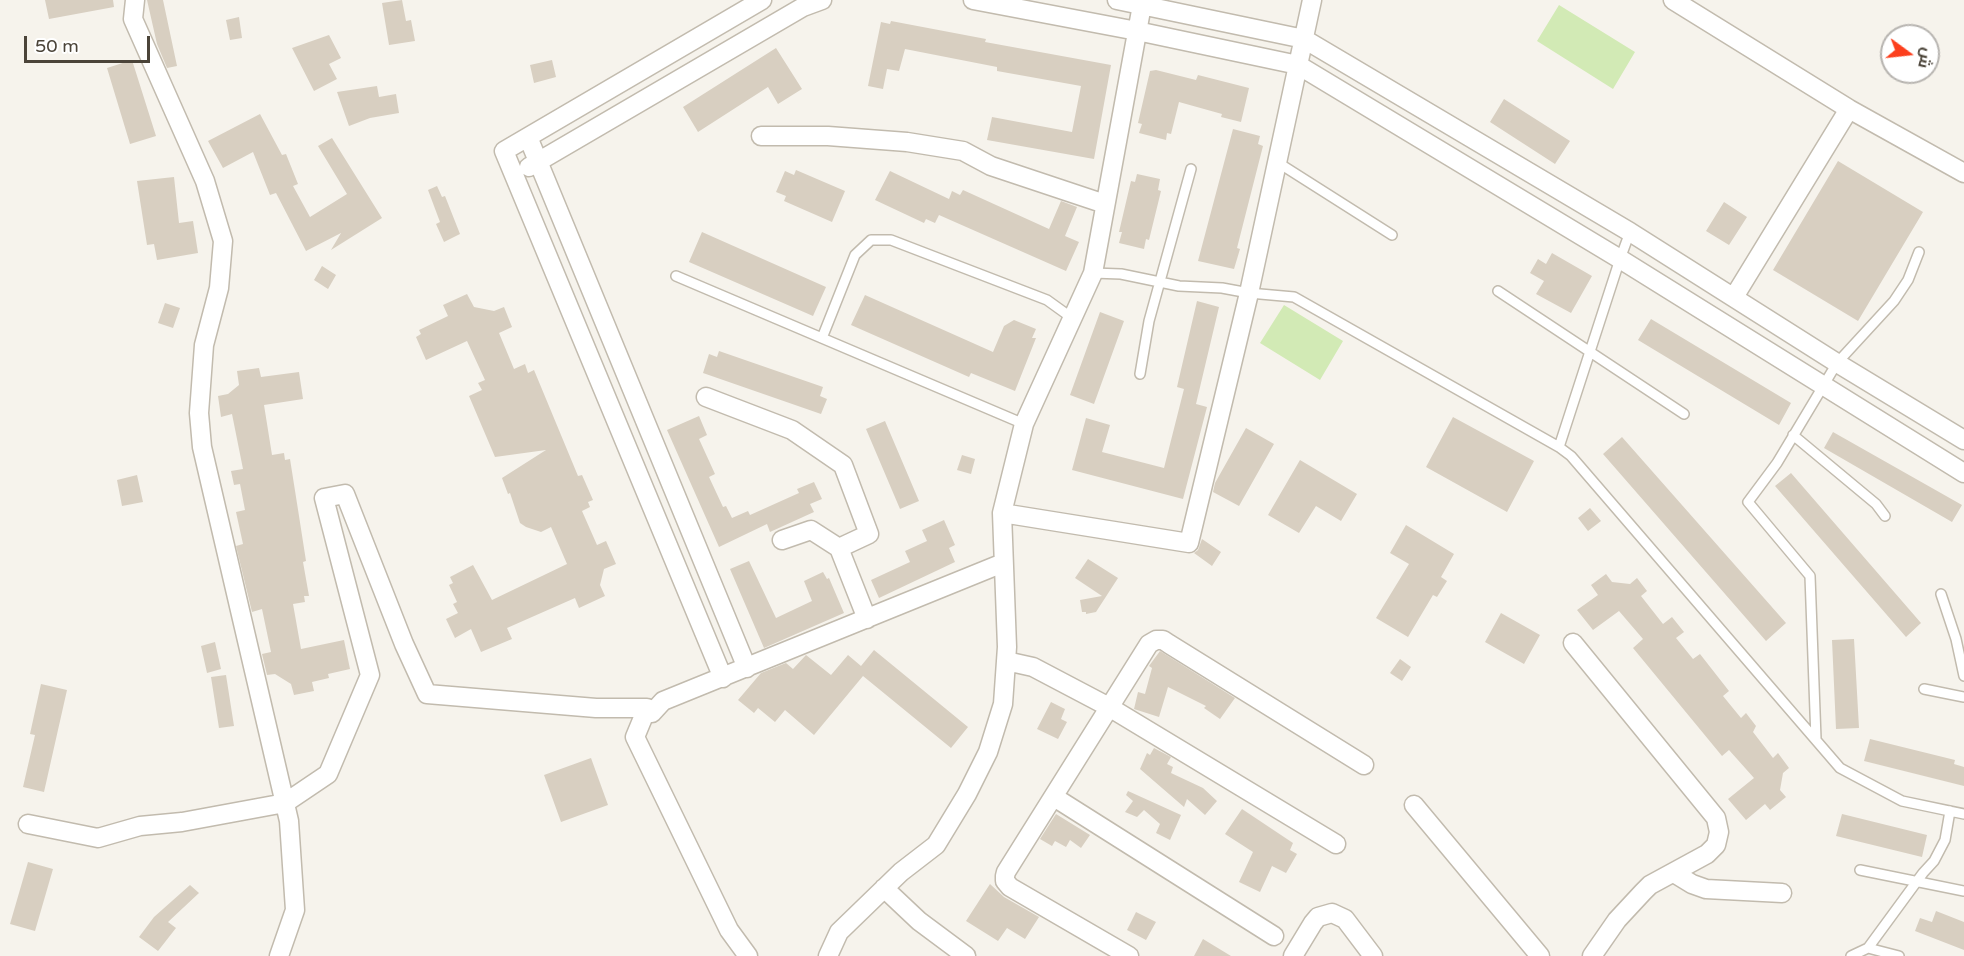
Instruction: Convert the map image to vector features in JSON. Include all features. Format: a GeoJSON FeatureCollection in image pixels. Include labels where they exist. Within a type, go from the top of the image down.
{"type":"FeatureCollection","features":[{"type":"Feature","properties":{"kind":"street"},"geometry":{"type":"LineString","coordinates":[[135,0],[133,19],[205,181],[223,241],[219,288],[204,345],[200,413],[202,447],[290,821],[296,910],[279,956]]}},
{"type":"Feature","properties":{"kind":"street"},"geometry":{"type":"LineString","coordinates":[[723,678],[504,151],[762,0]]}},
{"type":"Feature","properties":{"kind":"street"},"geometry":{"type":"LineString","coordinates":[[515,176],[803,7],[822,0]]}},
{"type":"Feature","properties":{"kind":"street"},"geometry":{"type":"LineString","coordinates":[[973,0],[1298,65],[1620,259],[1964,473]]}},
{"type":"Feature","properties":{"kind":"street"},"geometry":{"type":"LineString","coordinates":[[1116,0],[1304,39],[1630,232],[1964,440]]}},
{"type":"Feature","properties":{"kind":"street"},"geometry":{"type":"LineString","coordinates":[[1002,513],[1189,543],[1249,293],[1312,0]]}},
{"type":"Feature","properties":{"kind":"street"},"geometry":{"type":"LineString","coordinates":[[1673,0],[1850,109],[1964,173]]}},
{"type":"Feature","properties":{"kind":"street"},"geometry":{"type":"LineString","coordinates":[[828,956],[839,932],[901,872],[936,845],[967,794],[988,752],[1003,704],[1006,661],[1002,513],[1024,424],[1093,273],[1142,4]]}},
{"type":"Feature","properties":{"kind":"street"},"geometry":{"type":"LineString","coordinates":[[1734,297],[1850,109]]}},
{"type":"Feature","properties":{"kind":"street"},"geometry":{"type":"LineString","coordinates":[[761,136],[828,136],[896,141],[963,151],[991,166],[1104,204]]}},
{"type":"Feature","properties":{"kind":"street"},"geometry":{"type":"LineString","coordinates":[[528,137],[747,668]]}},
{"type":"Feature","properties":{"kind":"street"},"geometry":{"type":"LineString","coordinates":[[706,397],[792,430],[843,465],[869,534],[839,548]]}},
{"type":"Feature","properties":{"kind":"street"},"geometry":{"type":"LineString","coordinates":[[1896,432],[1908,406]]}},
{"type":"Feature","properties":{"kind":"street"},"geometry":{"type":"LineString","coordinates":[[28,824],[98,838],[140,826],[182,822],[285,803],[328,774],[370,675],[324,498],[345,494],[404,644],[427,694],[596,708],[647,708],[652,713],[663,701],[1003,563]]}},
{"type":"Feature","properties":{"kind":"street"},"geometry":{"type":"LineString","coordinates":[[782,540],[812,530],[839,548],[867,619]]}},
{"type":"Feature","properties":{"kind":"street"},"geometry":{"type":"LineString","coordinates":[[1129,956],[1010,887],[1005,881],[1006,872],[1149,644],[1162,640],[1364,765]]}},
{"type":"Feature","properties":{"kind":"street"},"geometry":{"type":"LineString","coordinates":[[1573,643],[1716,818],[1719,832],[1712,850],[1650,885],[1617,920],[1592,956]]}},
{"type":"Feature","properties":{"kind":"street"},"geometry":{"type":"LineString","coordinates":[[1006,661],[1033,667],[1110,707],[1336,844]]}},
{"type":"Feature","properties":{"kind":"street"},"geometry":{"type":"LineString","coordinates":[[647,708],[635,737],[729,930],[748,956]]}},
{"type":"Feature","properties":{"kind":"street"},"geometry":{"type":"LineString","coordinates":[[1053,797],[1274,936]]}},
{"type":"Feature","properties":{"kind":"street"},"geometry":{"type":"LineString","coordinates":[[1414,805],[1540,956]]}},
{"type":"Feature","properties":{"kind":"street"},"geometry":{"type":"LineString","coordinates":[[1674,873],[1706,889],[1782,893]]}},
{"type":"Feature","properties":{"kind":"street"},"geometry":{"type":"LineString","coordinates":[[884,888],[919,921],[966,956]]}},
{"type":"Feature","properties":{"kind":"street"},"geometry":{"type":"LineString","coordinates":[[1293,956],[1313,922],[1318,917],[1332,913],[1345,919],[1373,956]]}},
{"type":"Feature","properties":{"kind":"lane"},"geometry":{"type":"LineString","coordinates":[[1277,162],[1392,235]]}},
{"type":"Feature","properties":{"kind":"lane"},"geometry":{"type":"LineString","coordinates":[[1140,374],[1149,321],[1191,169]]}},
{"type":"Feature","properties":{"kind":"lane"},"geometry":{"type":"LineString","coordinates":[[1559,447],[1630,232]]}},
{"type":"Feature","properties":{"kind":"lane"},"geometry":{"type":"LineString","coordinates":[[822,338],[855,255],[871,240],[891,240],[1047,300],[1072,318]]}},
{"type":"Feature","properties":{"kind":"lane"},"geometry":{"type":"LineString","coordinates":[[1816,740],[1810,576],[1748,502],[1777,463],[1837,363],[1894,301],[1908,280],[1919,252]]}},
{"type":"Feature","properties":{"kind":"lane"},"geometry":{"type":"LineString","coordinates":[[1093,273],[1121,274],[1179,286],[1222,288],[1294,297],[1559,447],[1571,456],[1840,768],[1902,801],[1964,814]]}},
{"type":"Feature","properties":{"kind":"lane"},"geometry":{"type":"LineString","coordinates":[[676,276],[1024,424]]}},
{"type":"Feature","properties":{"kind":"lane"},"geometry":{"type":"LineString","coordinates":[[1498,291],[1684,414]]}},
{"type":"Feature","properties":{"kind":"lane"},"geometry":{"type":"LineString","coordinates":[[1793,435],[1876,504],[1885,516]]}},
{"type":"Feature","properties":{"kind":"lane"},"geometry":{"type":"LineString","coordinates":[[1941,594],[1956,639],[1964,676]]}},
{"type":"Feature","properties":{"kind":"lane"},"geometry":{"type":"LineString","coordinates":[[1924,689],[1964,697]]}},
{"type":"Feature","properties":{"kind":"lane"},"geometry":{"type":"LineString","coordinates":[[1851,956],[1868,948],[1934,861],[1945,840],[1950,811]]}},
{"type":"Feature","properties":{"kind":"lane"},"geometry":{"type":"LineString","coordinates":[[1860,870],[1964,891]]}},
{"type":"Feature","properties":{"kind":"lane"},"geometry":{"type":"LineString","coordinates":[[1868,948],[1899,956]]}},
{"type":"Feature","properties":{"kind":"green space"},"geometry":{"type":"Polygon","coordinates":[[[1559,5],[1635,52],[1613,89],[1537,41],[1559,5]]]}},
{"type":"Feature","properties":{"kind":"green space"},"geometry":{"type":"Polygon","coordinates":[[[1284,305],[1343,341],[1320,380],[1260,343],[1284,305]]]}},
{"type":"Feature","properties":{"kind":"building"},"geometry":{"type":"Polygon","coordinates":[[[45,0],[113,0],[114,7],[49,19],[45,0]]]}},
{"type":"Feature","properties":{"kind":"building"},"geometry":{"type":"Polygon","coordinates":[[[147,0],[163,0],[177,66],[167,68],[157,44],[147,0]]]}},
{"type":"Feature","properties":{"kind":"building"},"geometry":{"type":"Polygon","coordinates":[[[402,0],[406,21],[411,20],[415,41],[389,45],[382,3],[402,0]]]}},
{"type":"Feature","properties":{"kind":"building"},"geometry":{"type":"Polygon","coordinates":[[[239,17],[242,38],[230,40],[226,20],[239,17]]]}},
{"type":"Feature","properties":{"kind":"building"},"geometry":{"type":"Polygon","coordinates":[[[891,21],[986,39],[985,42],[1111,65],[1094,159],[987,140],[992,117],[1072,132],[1081,86],[997,71],[997,67],[905,49],[899,71],[887,69],[883,89],[868,86],[881,22],[890,24],[891,21]]]}},
{"type":"Feature","properties":{"kind":"building"},"geometry":{"type":"Polygon","coordinates":[[[329,35],[341,58],[329,64],[337,79],[314,91],[292,48],[329,35]]]}},
{"type":"Feature","properties":{"kind":"building"},"geometry":{"type":"Polygon","coordinates":[[[776,48],[802,89],[778,104],[768,87],[698,132],[683,107],[776,48]]]}},
{"type":"Feature","properties":{"kind":"building"},"geometry":{"type":"Polygon","coordinates":[[[132,60],[156,136],[130,144],[107,68],[132,60]]]}},
{"type":"Feature","properties":{"kind":"building"},"geometry":{"type":"Polygon","coordinates":[[[552,60],[556,77],[534,83],[530,65],[552,60]]]}},
{"type":"Feature","properties":{"kind":"building"},"geometry":{"type":"Polygon","coordinates":[[[1156,70],[1196,80],[1198,75],[1249,88],[1241,122],[1179,102],[1171,134],[1167,133],[1166,140],[1139,133],[1142,124],[1138,123],[1150,71],[1156,70]]]}},
{"type":"Feature","properties":{"kind":"building"},"geometry":{"type":"Polygon","coordinates":[[[377,86],[379,97],[396,94],[399,113],[370,118],[349,126],[337,92],[377,86]]]}},
{"type":"Feature","properties":{"kind":"building"},"geometry":{"type":"Polygon","coordinates":[[[1504,99],[1570,141],[1555,164],[1490,122],[1504,99]]]}},
{"type":"Feature","properties":{"kind":"building"},"geometry":{"type":"Polygon","coordinates":[[[260,114],[282,155],[286,154],[298,184],[293,186],[310,217],[347,194],[318,146],[332,138],[382,218],[331,250],[341,233],[306,251],[276,193],[270,195],[253,152],[223,168],[208,141],[260,114]]]}},
{"type":"Feature","properties":{"kind":"building"},"geometry":{"type":"Polygon","coordinates":[[[1233,129],[1260,136],[1258,144],[1263,146],[1237,248],[1240,249],[1234,269],[1198,261],[1233,129]]]}},
{"type":"Feature","properties":{"kind":"building"},"geometry":{"type":"Polygon","coordinates":[[[1838,161],[1923,212],[1858,321],[1773,270],[1838,161]]]}},
{"type":"Feature","properties":{"kind":"building"},"geometry":{"type":"Polygon","coordinates":[[[796,170],[845,191],[832,222],[784,201],[786,196],[776,192],[785,171],[794,175],[796,170]]]}},
{"type":"Feature","properties":{"kind":"building"},"geometry":{"type":"Polygon","coordinates":[[[890,171],[949,199],[952,191],[960,195],[963,190],[1049,229],[1061,201],[1077,207],[1065,236],[1079,242],[1066,271],[939,215],[935,223],[926,219],[924,223],[875,200],[890,171]]]}},
{"type":"Feature","properties":{"kind":"building"},"geometry":{"type":"Polygon","coordinates":[[[1137,174],[1160,179],[1158,190],[1161,191],[1149,240],[1146,239],[1144,249],[1119,243],[1122,232],[1119,232],[1131,181],[1135,182],[1137,174]]]}},
{"type":"Feature","properties":{"kind":"building"},"geometry":{"type":"Polygon","coordinates":[[[174,177],[179,223],[193,221],[198,253],[157,260],[154,244],[147,245],[137,181],[174,177]]]}},
{"type":"Feature","properties":{"kind":"building"},"geometry":{"type":"Polygon","coordinates":[[[437,186],[442,197],[445,196],[460,234],[444,242],[436,224],[440,222],[428,190],[437,186]]]}},
{"type":"Feature","properties":{"kind":"building"},"geometry":{"type":"Polygon","coordinates":[[[1724,202],[1747,217],[1729,245],[1706,231],[1724,202]]]}},
{"type":"Feature","properties":{"kind":"building"},"geometry":{"type":"Polygon","coordinates":[[[702,232],[826,287],[813,316],[689,262],[702,232]]]}},
{"type":"Feature","properties":{"kind":"building"},"geometry":{"type":"Polygon","coordinates":[[[1552,253],[1592,276],[1571,313],[1536,294],[1544,281],[1530,273],[1538,259],[1546,264],[1552,253]]]}},
{"type":"Feature","properties":{"kind":"building"},"geometry":{"type":"Polygon","coordinates":[[[322,266],[336,275],[328,289],[314,280],[322,266]]]}},
{"type":"Feature","properties":{"kind":"building"},"geometry":{"type":"Polygon","coordinates":[[[467,294],[474,307],[494,311],[504,307],[512,327],[499,333],[514,369],[525,364],[528,373],[534,370],[578,476],[582,475],[593,500],[588,502],[590,507],[582,511],[597,545],[606,541],[616,564],[604,569],[600,585],[605,596],[579,608],[575,598],[507,628],[512,639],[481,652],[471,629],[455,638],[446,619],[458,613],[453,604],[457,602],[449,585],[453,583],[450,577],[473,565],[492,600],[567,564],[551,527],[541,532],[520,523],[510,493],[508,494],[502,478],[546,450],[495,457],[469,396],[482,390],[478,383],[485,380],[467,341],[426,360],[416,337],[421,334],[419,330],[448,316],[443,305],[467,294]]]}},
{"type":"Feature","properties":{"kind":"building"},"geometry":{"type":"Polygon","coordinates":[[[865,295],[993,352],[1004,326],[1014,320],[1036,329],[1032,338],[1036,338],[1015,391],[971,373],[969,377],[851,325],[865,295]]]}},
{"type":"Feature","properties":{"kind":"building"},"geometry":{"type":"Polygon","coordinates":[[[1197,301],[1219,307],[1196,404],[1207,407],[1183,499],[1072,470],[1086,418],[1110,425],[1102,452],[1164,468],[1184,389],[1177,387],[1197,301]]]}},
{"type":"Feature","properties":{"kind":"building"},"geometry":{"type":"Polygon","coordinates":[[[165,303],[180,308],[173,328],[158,323],[165,303]]]}},
{"type":"Feature","properties":{"kind":"building"},"geometry":{"type":"Polygon","coordinates":[[[1100,312],[1124,321],[1094,404],[1070,395],[1100,312]]]}},
{"type":"Feature","properties":{"kind":"building"},"geometry":{"type":"Polygon","coordinates":[[[1651,319],[1791,403],[1779,425],[1638,340],[1651,319]]]}},
{"type":"Feature","properties":{"kind":"building"},"geometry":{"type":"Polygon","coordinates":[[[719,351],[823,387],[820,396],[827,399],[821,414],[703,373],[709,354],[717,357],[719,351]]]}},
{"type":"Feature","properties":{"kind":"building"},"geometry":{"type":"Polygon","coordinates":[[[259,368],[261,377],[299,372],[303,399],[264,405],[272,455],[284,453],[285,460],[290,459],[306,561],[303,562],[309,596],[304,596],[305,602],[293,604],[301,649],[344,640],[350,669],[328,674],[329,678],[312,682],[314,691],[294,695],[291,684],[275,674],[267,675],[262,654],[271,652],[262,609],[252,612],[236,546],[243,544],[236,512],[245,510],[240,484],[234,485],[231,471],[243,469],[232,414],[221,417],[218,396],[228,394],[239,385],[237,371],[259,368]]]}},
{"type":"Feature","properties":{"kind":"building"},"geometry":{"type":"Polygon","coordinates":[[[699,416],[707,435],[699,439],[715,474],[709,477],[723,507],[726,506],[732,518],[748,511],[750,515],[799,493],[797,489],[814,482],[822,499],[810,504],[814,512],[770,532],[767,524],[719,547],[667,430],[699,416]]]}},
{"type":"Feature","properties":{"kind":"building"},"geometry":{"type":"Polygon","coordinates":[[[1453,417],[1534,461],[1507,512],[1426,467],[1453,417]]]}},
{"type":"Feature","properties":{"kind":"building"},"geometry":{"type":"Polygon","coordinates":[[[885,421],[919,501],[900,509],[866,429],[885,421]]]}},
{"type":"Feature","properties":{"kind":"building"},"geometry":{"type":"Polygon","coordinates":[[[1246,428],[1274,444],[1239,506],[1213,492],[1215,483],[1246,428]]]}},
{"type":"Feature","properties":{"kind":"building"},"geometry":{"type":"Polygon","coordinates":[[[1833,432],[1962,505],[1952,522],[1824,448],[1833,432]]]}},
{"type":"Feature","properties":{"kind":"building"},"geometry":{"type":"Polygon","coordinates":[[[1622,437],[1786,623],[1766,641],[1603,454],[1622,437]]]}},
{"type":"Feature","properties":{"kind":"building"},"geometry":{"type":"Polygon","coordinates":[[[962,455],[975,459],[971,474],[957,470],[962,455]]]}},
{"type":"Feature","properties":{"kind":"building"},"geometry":{"type":"Polygon","coordinates":[[[1300,460],[1357,494],[1341,521],[1316,506],[1299,533],[1268,515],[1300,460]]]}},
{"type":"Feature","properties":{"kind":"building"},"geometry":{"type":"Polygon","coordinates":[[[1791,473],[1921,623],[1906,637],[1775,486],[1791,473]]]}},
{"type":"Feature","properties":{"kind":"building"},"geometry":{"type":"Polygon","coordinates":[[[137,475],[143,502],[122,506],[117,480],[137,475]]]}},
{"type":"Feature","properties":{"kind":"building"},"geometry":{"type":"Polygon","coordinates":[[[1590,508],[1601,521],[1588,531],[1578,518],[1590,508]]]}},
{"type":"Feature","properties":{"kind":"building"},"geometry":{"type":"Polygon","coordinates":[[[944,520],[955,545],[949,548],[955,562],[879,598],[871,580],[910,562],[905,551],[927,541],[922,530],[944,520]]]}},
{"type":"Feature","properties":{"kind":"building"},"geometry":{"type":"Polygon","coordinates":[[[1406,525],[1454,554],[1441,577],[1447,581],[1437,597],[1433,595],[1408,637],[1376,618],[1409,564],[1390,553],[1406,525]]]}},
{"type":"Feature","properties":{"kind":"building"},"geometry":{"type":"Polygon","coordinates":[[[1202,539],[1221,552],[1212,566],[1194,553],[1198,550],[1202,539]]]}},
{"type":"Feature","properties":{"kind":"building"},"geometry":{"type":"Polygon","coordinates":[[[1088,559],[1118,578],[1096,612],[1086,614],[1082,612],[1080,600],[1102,596],[1075,578],[1088,559]]]}},
{"type":"Feature","properties":{"kind":"building"},"geometry":{"type":"Polygon","coordinates":[[[749,561],[776,618],[812,601],[804,581],[823,572],[827,579],[829,578],[844,613],[764,648],[730,569],[749,561]]]}},
{"type":"Feature","properties":{"kind":"building"},"geometry":{"type":"Polygon","coordinates":[[[1606,574],[1612,582],[1630,584],[1637,578],[1647,591],[1641,596],[1663,624],[1672,617],[1684,632],[1676,638],[1693,659],[1700,654],[1729,691],[1723,696],[1741,718],[1746,713],[1756,726],[1753,732],[1773,758],[1778,753],[1789,768],[1783,773],[1780,790],[1786,797],[1770,810],[1765,804],[1746,820],[1728,799],[1754,778],[1729,750],[1722,756],[1633,648],[1643,639],[1619,611],[1593,630],[1577,610],[1598,595],[1591,585],[1606,574]]]}},
{"type":"Feature","properties":{"kind":"building"},"geometry":{"type":"Polygon","coordinates":[[[1501,613],[1540,635],[1524,664],[1485,642],[1501,613]]]}},
{"type":"Feature","properties":{"kind":"building"},"geometry":{"type":"Polygon","coordinates":[[[1854,639],[1859,728],[1836,729],[1832,640],[1854,639]]]}},
{"type":"Feature","properties":{"kind":"building"},"geometry":{"type":"Polygon","coordinates":[[[215,642],[221,669],[207,673],[201,646],[215,642]]]}},
{"type":"Feature","properties":{"kind":"building"},"geometry":{"type":"Polygon","coordinates":[[[874,650],[968,727],[951,748],[863,676],[814,735],[785,710],[775,722],[758,708],[754,713],[738,700],[761,673],[786,663],[793,669],[806,655],[831,675],[848,655],[861,666],[874,650]]]}},
{"type":"Feature","properties":{"kind":"building"},"geometry":{"type":"Polygon","coordinates":[[[1160,651],[1235,698],[1220,719],[1204,708],[1206,706],[1168,687],[1159,717],[1134,709],[1138,692],[1145,694],[1152,668],[1149,666],[1160,651]]]}},
{"type":"Feature","properties":{"kind":"building"},"geometry":{"type":"Polygon","coordinates":[[[1400,659],[1411,667],[1402,681],[1390,673],[1400,659]]]}},
{"type":"Feature","properties":{"kind":"building"},"geometry":{"type":"Polygon","coordinates":[[[226,675],[234,726],[219,728],[211,677],[226,675]]]}},
{"type":"Feature","properties":{"kind":"building"},"geometry":{"type":"Polygon","coordinates":[[[41,684],[67,690],[44,792],[23,787],[35,735],[30,734],[41,684]]]}},
{"type":"Feature","properties":{"kind":"building"},"geometry":{"type":"Polygon","coordinates":[[[1051,702],[1065,709],[1061,719],[1067,722],[1058,739],[1037,729],[1051,702]]]}},
{"type":"Feature","properties":{"kind":"building"},"geometry":{"type":"Polygon","coordinates":[[[1870,739],[1955,760],[1954,764],[1964,767],[1964,786],[1864,761],[1870,739]]]}},
{"type":"Feature","properties":{"kind":"building"},"geometry":{"type":"Polygon","coordinates":[[[1154,748],[1171,757],[1167,764],[1173,767],[1171,773],[1203,788],[1217,801],[1205,815],[1187,799],[1184,807],[1140,769],[1147,753],[1150,755],[1154,748]]]}},
{"type":"Feature","properties":{"kind":"building"},"geometry":{"type":"Polygon","coordinates":[[[591,758],[608,805],[561,822],[544,775],[591,758]]]}},
{"type":"Feature","properties":{"kind":"building"},"geometry":{"type":"Polygon","coordinates":[[[1128,791],[1181,815],[1170,840],[1156,833],[1160,824],[1144,810],[1137,817],[1125,812],[1133,801],[1126,795],[1128,791]]]}},
{"type":"Feature","properties":{"kind":"building"},"geometry":{"type":"Polygon","coordinates":[[[1242,809],[1293,843],[1290,850],[1297,854],[1286,873],[1272,866],[1260,892],[1239,882],[1253,852],[1225,834],[1242,809]]]}},
{"type":"Feature","properties":{"kind":"building"},"geometry":{"type":"Polygon","coordinates":[[[1056,814],[1090,835],[1081,848],[1070,840],[1066,847],[1055,841],[1052,846],[1040,839],[1056,814]]]}},
{"type":"Feature","properties":{"kind":"building"},"geometry":{"type":"Polygon","coordinates":[[[1842,814],[1927,835],[1922,857],[1836,836],[1842,814]]]}},
{"type":"Feature","properties":{"kind":"building"},"geometry":{"type":"Polygon","coordinates":[[[28,862],[53,869],[35,931],[10,924],[28,862]]]}},
{"type":"Feature","properties":{"kind":"building"},"geometry":{"type":"Polygon","coordinates":[[[990,884],[1004,897],[1039,917],[1025,939],[1007,928],[998,941],[966,921],[990,884]]]}},
{"type":"Feature","properties":{"kind":"building"},"geometry":{"type":"Polygon","coordinates":[[[190,885],[199,893],[168,922],[176,928],[158,951],[139,937],[154,917],[190,885]]]}},
{"type":"Feature","properties":{"kind":"building"},"geometry":{"type":"Polygon","coordinates":[[[1936,911],[1964,922],[1964,950],[1915,931],[1920,918],[1932,922],[1936,911]]]}},
{"type":"Feature","properties":{"kind":"building"},"geometry":{"type":"Polygon","coordinates":[[[1136,912],[1156,922],[1146,940],[1127,930],[1136,912]]]}},
{"type":"Feature","properties":{"kind":"building"},"geometry":{"type":"Polygon","coordinates":[[[1203,939],[1231,956],[1194,956],[1203,939]]]}}]}
